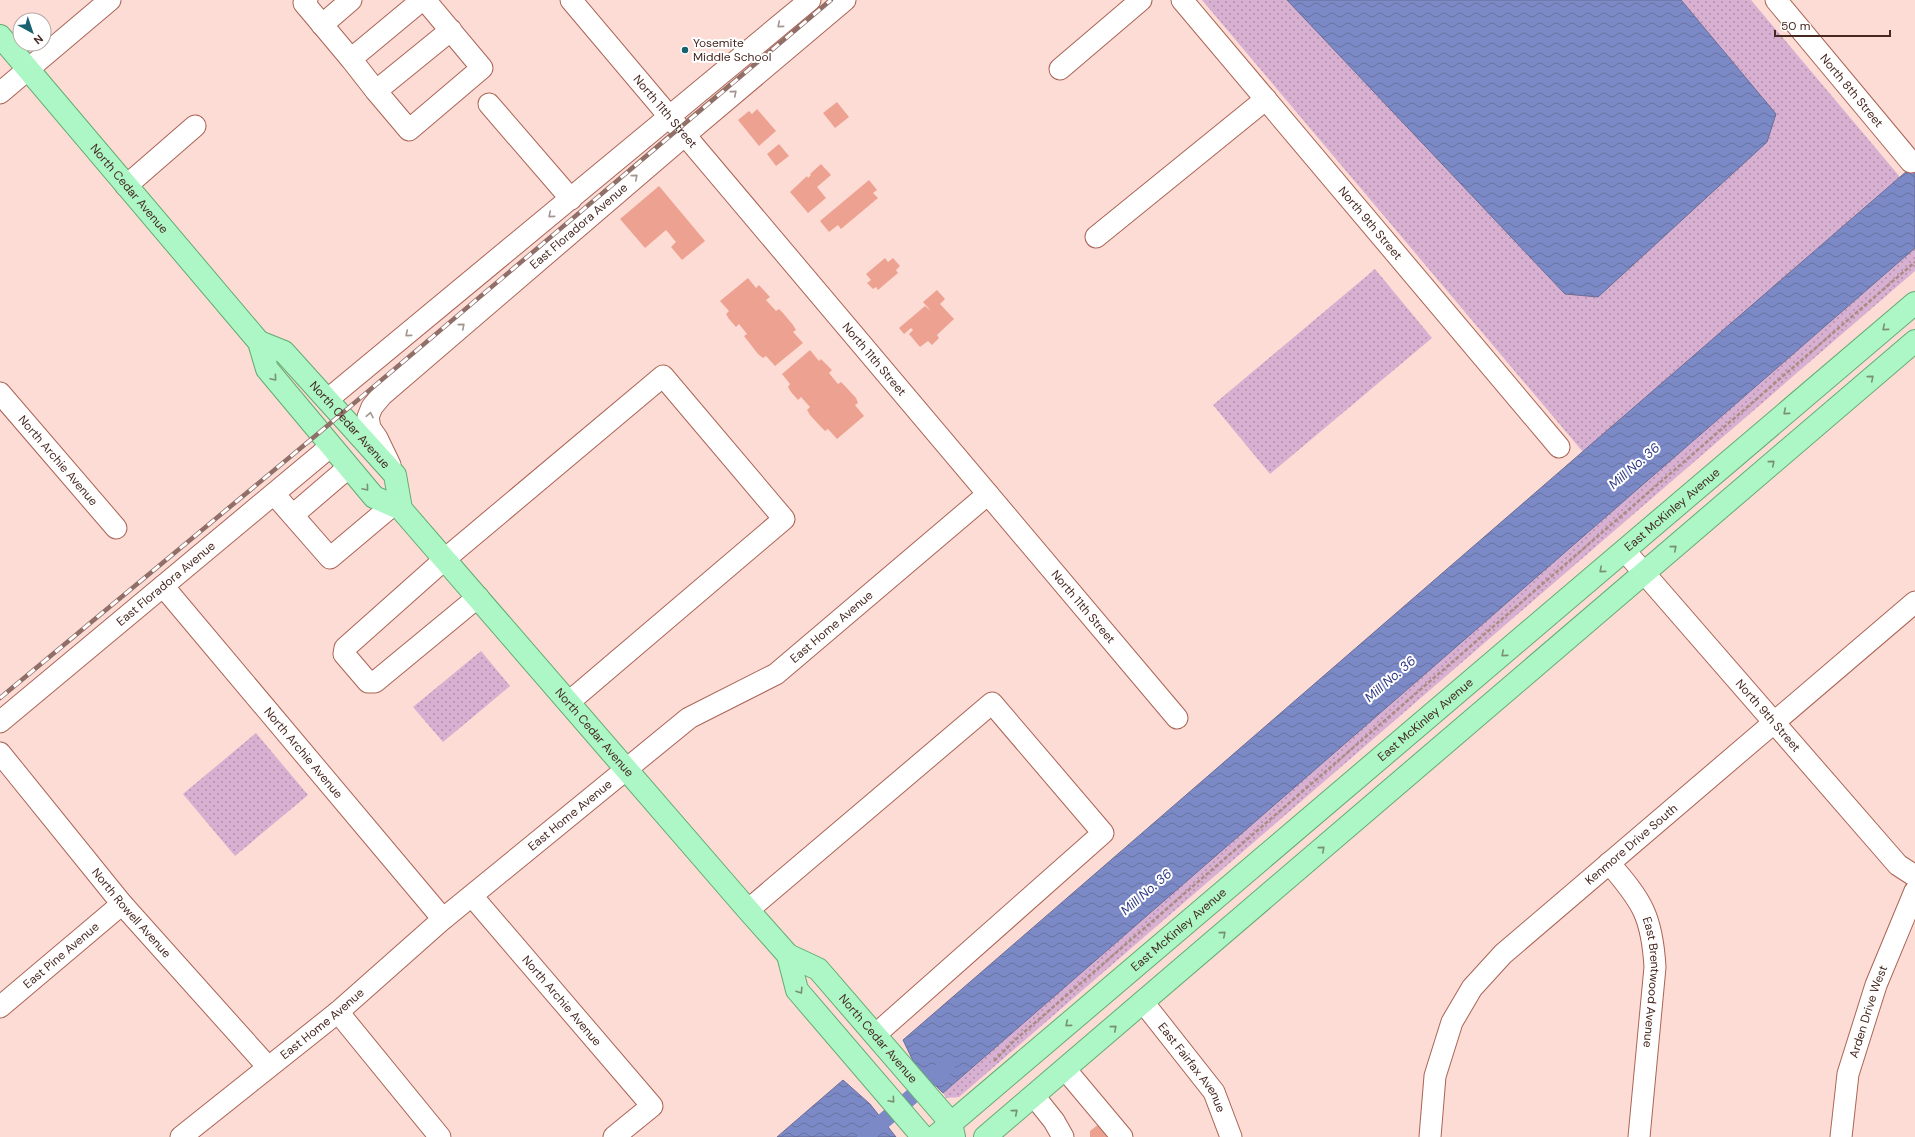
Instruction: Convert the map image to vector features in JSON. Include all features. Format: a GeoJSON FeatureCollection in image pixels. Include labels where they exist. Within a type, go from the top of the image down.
{"type":"FeatureCollection","features":[{"type":"Feature","properties":{"kind":"main road","name":"North Cedar Avenue"},"geometry":{"type":"LineString","coordinates":[[0,36],[258,342],[267,369],[374,497],[397,507],[478,597],[788,955],[818,969],[936,1106],[947,1132]]}},
{"type":"Feature","properties":{"kind":"main road","name":"East McKinley Avenue"},"geometry":{"type":"LineString","coordinates":[[947,1132],[1281,844],[1915,303]]}},
{"type":"Feature","properties":{"kind":"main road"},"geometry":{"type":"LineString","coordinates":[[985,1137],[1915,341]]}},
{"type":"Feature","properties":{"kind":"main road","name":"North Cedar Avenue"},"geometry":{"type":"LineString","coordinates":[[258,342],[284,352],[395,475],[397,507]]}},
{"type":"Feature","properties":{"kind":"main road"},"geometry":{"type":"LineString","coordinates":[[1200,954],[1198,946],[1199,939],[1206,929],[1246,894],[1281,844]]}},
{"type":"Feature","properties":{"kind":"main road","name":"North Cedar Avenue"},"geometry":{"type":"LineString","coordinates":[[788,955],[797,990],[918,1132]]}},
{"type":"Feature","properties":{"kind":"street"},"geometry":{"type":"LineString","coordinates":[[0,93],[110,0]]}},
{"type":"Feature","properties":{"kind":"street"},"geometry":{"type":"LineString","coordinates":[[307,0],[304,3],[409,130],[482,68],[425,0]]}},
{"type":"Feature","properties":{"kind":"street"},"geometry":{"type":"LineString","coordinates":[[322,25],[351,0]]}},
{"type":"Feature","properties":{"kind":"street"},"geometry":{"type":"LineString","coordinates":[[351,58],[422,0]]}},
{"type":"Feature","properties":{"kind":"street","name":"North 11th Street"},"geometry":{"type":"LineString","coordinates":[[571,0],[1177,718]]}},
{"type":"Feature","properties":{"kind":"street","name":"East Floradora Avenue"},"geometry":{"type":"LineString","coordinates":[[328,400],[810,0]]}},
{"type":"Feature","properties":{"kind":"street","name":"East Floradora Avenue"},"geometry":{"type":"LineString","coordinates":[[395,475],[377,438],[370,428],[368,417],[372,407],[382,395],[685,134],[845,0]]}},
{"type":"Feature","properties":{"kind":"street"},"geometry":{"type":"LineString","coordinates":[[1060,69],[1141,0]]}},
{"type":"Feature","properties":{"kind":"street","name":"North 9th Street"},"geometry":{"type":"LineString","coordinates":[[1182,0],[1559,447]]}},
{"type":"Feature","properties":{"kind":"street","name":"North 8th Street"},"geometry":{"type":"LineString","coordinates":[[1776,0],[1911,162]]}},
{"type":"Feature","properties":{"kind":"street"},"geometry":{"type":"LineString","coordinates":[[376,91],[451,30]]}},
{"type":"Feature","properties":{"kind":"street"},"geometry":{"type":"LineString","coordinates":[[1096,237],[1266,99]]}},
{"type":"Feature","properties":{"kind":"street"},"geometry":{"type":"LineString","coordinates":[[489,104],[571,199]]}},
{"type":"Feature","properties":{"kind":"street"},"geometry":{"type":"LineString","coordinates":[[126,186],[195,126]]}},
{"type":"Feature","properties":{"kind":"street"},"geometry":{"type":"LineString","coordinates":[[478,597],[375,682],[368,682],[344,654],[345,648],[444,559],[663,376],[784,519],[569,702]]}},
{"type":"Feature","properties":{"kind":"street","name":"North Archie Avenue"},"geometry":{"type":"LineString","coordinates":[[0,393],[116,528]]}},
{"type":"Feature","properties":{"kind":"street","name":"East Floradora Avenue"},"geometry":{"type":"LineString","coordinates":[[0,722],[331,446]]}},
{"type":"Feature","properties":{"kind":"street"},"geometry":{"type":"LineString","coordinates":[[293,515],[349,467]]}},
{"type":"Feature","properties":{"kind":"street"},"geometry":{"type":"LineString","coordinates":[[274,494],[330,558],[397,507]]}},
{"type":"Feature","properties":{"kind":"street","name":"East Home Avenue"},"geometry":{"type":"LineString","coordinates":[[180,1137],[338,1012],[443,919],[689,718],[776,674],[988,494]]}},
{"type":"Feature","properties":{"kind":"street","name":"North 9th Street"},"geometry":{"type":"LineString","coordinates":[[1625,551],[1898,865],[1915,876]]}},
{"type":"Feature","properties":{"kind":"street","name":"North Archie Avenue"},"geometry":{"type":"LineString","coordinates":[[163,586],[443,919]]}},
{"type":"Feature","properties":{"kind":"street","name":"Kenmore Drive South"},"geometry":{"type":"LineString","coordinates":[[1430,1137],[1435,1076],[1442,1049],[1452,1022],[1472,988],[1503,954],[1915,602]]}},
{"type":"Feature","properties":{"kind":"street"},"geometry":{"type":"LineString","coordinates":[[748,910],[992,703],[1103,833],[876,1035]]}},
{"type":"Feature","properties":{"kind":"street","name":"North Rowell Avenue"},"geometry":{"type":"LineString","coordinates":[[0,753],[122,904],[268,1067]]}},
{"type":"Feature","properties":{"kind":"street","name":"East Brentwood Avenue"},"geometry":{"type":"LineString","coordinates":[[1609,863],[1633,890],[1648,916],[1654,941],[1655,967],[1639,1137]]}},
{"type":"Feature","properties":{"kind":"street","name":"Arden Drive West"},"geometry":{"type":"LineString","coordinates":[[1841,1137],[1848,1074],[1876,984],[1915,891]]}},
{"type":"Feature","properties":{"kind":"street","name":"North Archie Avenue"},"geometry":{"type":"LineString","coordinates":[[472,896],[652,1106],[614,1137]]}},
{"type":"Feature","properties":{"kind":"street","name":"East Pine Avenue"},"geometry":{"type":"LineString","coordinates":[[0,1007],[122,904]]}},
{"type":"Feature","properties":{"kind":"street","name":"East Fairfax Avenue"},"geometry":{"type":"LineString","coordinates":[[1143,1002],[1214,1092],[1230,1137]]}},
{"type":"Feature","properties":{"kind":"street"},"geometry":{"type":"LineString","coordinates":[[338,1012],[440,1137]]}},
{"type":"Feature","properties":{"kind":"street"},"geometry":{"type":"LineString","coordinates":[[1065,1069],[1122,1137]]}},
{"type":"Feature","properties":{"kind":"street"},"geometry":{"type":"LineString","coordinates":[[1034,1096],[1054,1121],[1063,1137]]}},
{"type":"Feature","properties":{"kind":"path"},"geometry":{"type":"LineString","coordinates":[[992,1063],[1015,1040],[1915,262]]}},
{"type":"Feature","properties":{"kind":"shaded area"},"geometry":{"type":"Polygon","coordinates":[[[1202,0],[1751,0],[1900,177],[1583,452],[1202,0]]]}},
{"type":"Feature","properties":{"kind":"shaded area"},"geometry":{"type":"Polygon","coordinates":[[[1915,248],[1915,271],[959,1097],[946,1098],[943,1093],[1915,248]]]}},
{"type":"Feature","properties":{"kind":"shaded area"},"geometry":{"type":"Polygon","coordinates":[[[1375,269],[1432,338],[1270,474],[1213,405],[1375,269]]]}},
{"type":"Feature","properties":{"kind":"shaded area"},"geometry":{"type":"Polygon","coordinates":[[[481,651],[510,686],[443,742],[413,707],[481,651]]]}},
{"type":"Feature","properties":{"kind":"shaded area"},"geometry":{"type":"Polygon","coordinates":[[[256,733],[308,795],[235,856],[183,794],[256,733]]]}},
{"type":"Feature","properties":{"kind":"water"},"geometry":{"type":"Polygon","coordinates":[[[1287,0],[1681,0],[1776,114],[1767,142],[1598,297],[1565,294],[1287,0]]]}},
{"type":"Feature","properties":{"kind":"water"},"geometry":{"type":"Polygon","coordinates":[[[1915,164],[1915,248],[943,1093],[915,1065],[903,1040],[1915,164]]]}},
{"type":"Feature","properties":{"kind":"water"},"geometry":{"type":"Polygon","coordinates":[[[843,1080],[870,1104],[896,1137],[777,1137],[843,1080]]]}},
{"type":"Feature","properties":{"kind":"building"},"geometry":{"type":"Polygon","coordinates":[[[837,102],[849,117],[835,128],[823,113],[837,102]]]}},
{"type":"Feature","properties":{"kind":"building"},"geometry":{"type":"Polygon","coordinates":[[[757,109],[776,131],[759,146],[738,120],[749,111],[752,114],[757,109]]]}},
{"type":"Feature","properties":{"kind":"building"},"geometry":{"type":"Polygon","coordinates":[[[779,144],[789,156],[776,166],[767,154],[779,144]]]}},
{"type":"Feature","properties":{"kind":"building"},"geometry":{"type":"Polygon","coordinates":[[[821,164],[831,175],[817,187],[826,198],[808,213],[790,192],[807,176],[808,178],[811,175],[810,174],[821,164]]]}},
{"type":"Feature","properties":{"kind":"building"},"geometry":{"type":"Polygon","coordinates":[[[869,180],[877,190],[873,193],[878,198],[841,229],[838,225],[829,232],[820,221],[869,180]]]}},
{"type":"Feature","properties":{"kind":"building"},"geometry":{"type":"Polygon","coordinates":[[[659,186],[705,241],[682,260],[671,247],[676,242],[666,230],[645,248],[620,219],[659,186]]]}},
{"type":"Feature","properties":{"kind":"building"},"geometry":{"type":"Polygon","coordinates":[[[885,258],[888,262],[893,258],[900,266],[896,270],[898,273],[878,290],[876,287],[873,289],[867,283],[871,280],[866,274],[885,258]]]}},
{"type":"Feature","properties":{"kind":"building"},"geometry":{"type":"Polygon","coordinates":[[[748,278],[756,288],[759,285],[770,297],[766,300],[776,311],[779,309],[783,313],[796,330],[793,332],[803,343],[775,366],[766,356],[763,358],[758,354],[744,336],[747,334],[739,324],[736,327],[729,319],[726,314],[729,311],[720,301],[748,278]]]}},
{"type":"Feature","properties":{"kind":"building"},"geometry":{"type":"Polygon","coordinates":[[[937,290],[945,299],[940,304],[954,319],[937,335],[939,338],[932,345],[928,341],[920,347],[909,334],[913,330],[911,328],[904,334],[899,328],[925,306],[931,311],[923,302],[937,290]]]}},
{"type":"Feature","properties":{"kind":"building"},"geometry":{"type":"Polygon","coordinates":[[[810,350],[819,361],[821,359],[832,370],[829,373],[838,384],[841,382],[856,398],[858,403],[855,405],[864,416],[837,439],[828,429],[825,431],[810,415],[807,410],[810,407],[801,397],[798,400],[791,392],[788,387],[790,384],[782,374],[810,350]]]}},
{"type":"Feature","properties":{"kind":"building"},"geometry":{"type":"Polygon","coordinates":[[[1099,1124],[1109,1137],[1090,1137],[1090,1131],[1099,1124]]]}},
{"type":"Feature","properties":{"kind":"waterway","name":"Mill No. 36"},"geometry":{"type":"LineString","coordinates":[[865,1137],[947,1066]]}},
{"type":"Feature","properties":{"kind":"railway"},"geometry":{"type":"LineString","coordinates":[[0,698],[320,432],[831,0]]}},
{"type":"Feature","properties":{"kind":"place","name":"Yosemite Middle School"},"geometry":{"type":"Point","coordinates":[685,50]}}]}
